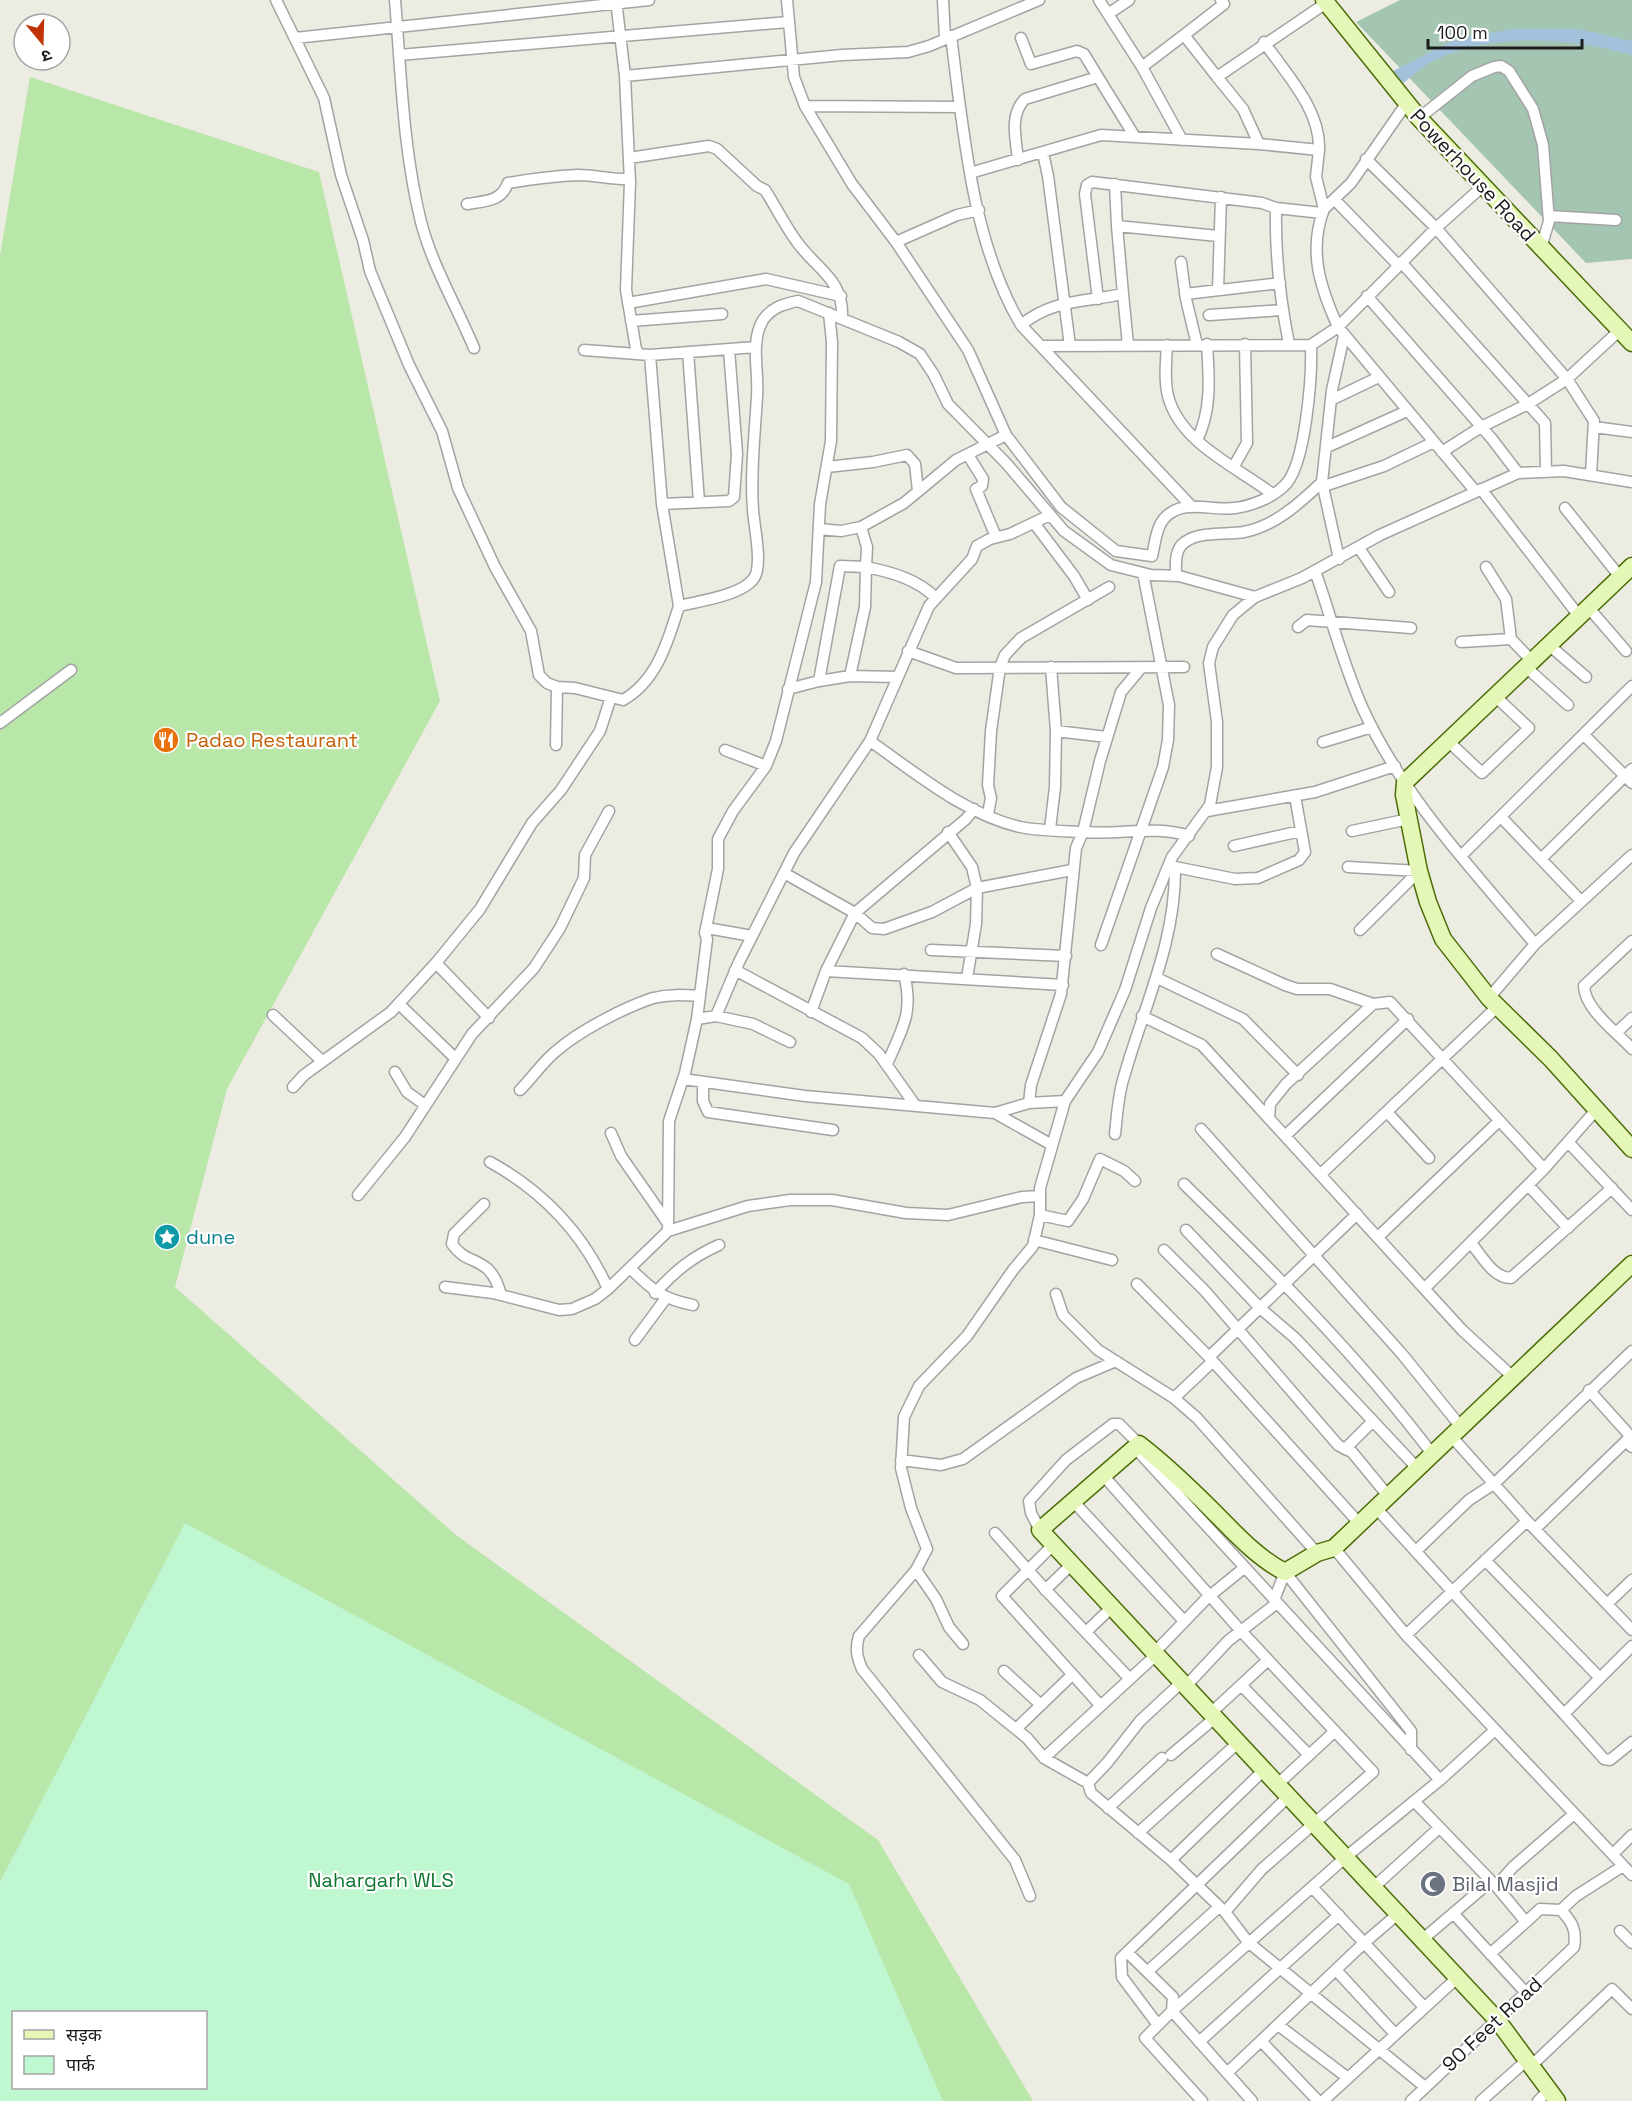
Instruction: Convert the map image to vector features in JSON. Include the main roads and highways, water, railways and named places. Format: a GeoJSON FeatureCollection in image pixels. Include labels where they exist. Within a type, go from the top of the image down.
{"type":"FeatureCollection","features":[{"type":"Feature","properties":{"kind":"water"},"geometry":{"type":"Polygon","coordinates":[[[1511,29],[1579,29],[1632,41],[1632,55],[1609,49],[1559,42],[1509,41],[1460,50],[1437,59],[1403,83],[1393,71],[1456,39],[1511,29]]]}},
{"type":"Feature","properties":{"kind":"place","name":"Padao Restaurant"},"geometry":{"type":"Point","coordinates":[166,740]}},
{"type":"Feature","properties":{"kind":"place","name":"dune"},"geometry":{"type":"Point","coordinates":[167,1237]}},
{"type":"Feature","properties":{"kind":"place","name":"Bilal Masjid"},"geometry":{"type":"Point","coordinates":[1433,1884]}},
{"type":"Feature","properties":{"kind":"park label","name":"Nahargarh WLS"},"geometry":{"type":"Point","coordinates":[381,1880]}}]}
